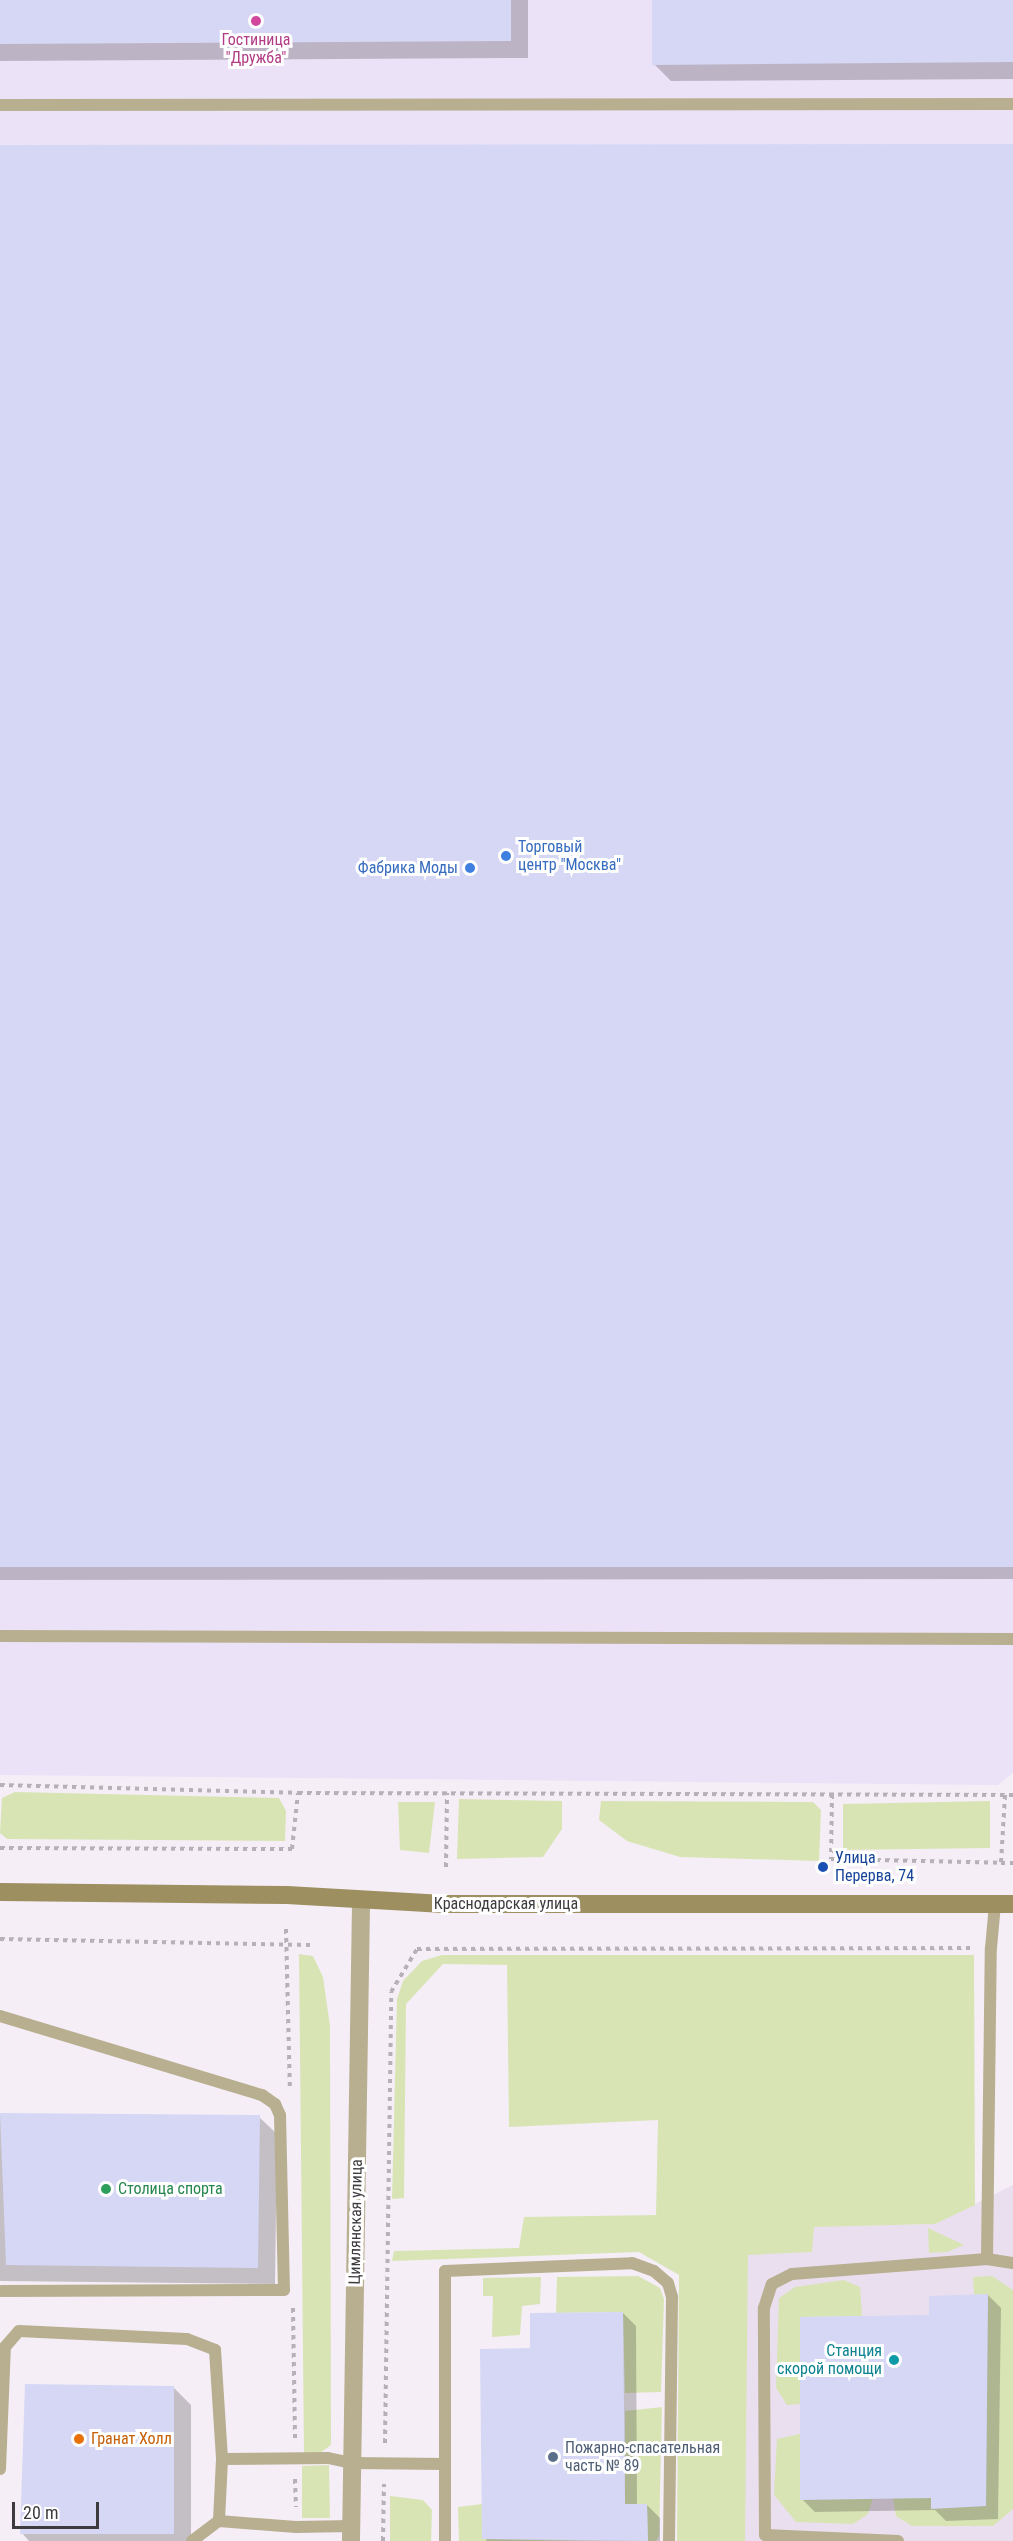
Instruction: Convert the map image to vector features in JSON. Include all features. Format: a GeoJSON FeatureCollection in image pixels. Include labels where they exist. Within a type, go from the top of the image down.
{"type":"FeatureCollection","features":[{"type":"Feature","properties":{"kind":"street","name":"Краснодарская улица"},"geometry":{"type":"LineString","coordinates":[[0,1892],[287,1895],[361,1902],[1004,1904]]}},
{"type":"Feature","properties":{"kind":"street","name":"Цимлянская улица"},"geometry":{"type":"LineString","coordinates":[[352,2534],[361,1902]]}},
{"type":"Feature","properties":{"kind":"lane"},"geometry":{"type":"LineString","coordinates":[[0,105],[1013,104]]}},
{"type":"Feature","properties":{"kind":"lane"},"geometry":{"type":"LineString","coordinates":[[0,1636],[1013,1639]]}},
{"type":"Feature","properties":{"kind":"lane"},"geometry":{"type":"LineString","coordinates":[[987,2259],[991,1948],[1004,1904]]}},
{"type":"Feature","properties":{"kind":"lane"},"geometry":{"type":"LineString","coordinates":[[0,2016],[262,2095],[275,2104],[280,2115],[284,2290],[2,2291]]}},
{"type":"Feature","properties":{"kind":"lane"},"geometry":{"type":"LineString","coordinates":[[898,2541],[765,2535],[764,2308],[772,2284],[792,2274],[987,2259],[1013,2263]]}},
{"type":"Feature","properties":{"kind":"lane"},"geometry":{"type":"LineString","coordinates":[[445,2541],[445,2271],[632,2263],[654,2271],[668,2283],[672,2297],[669,2541]]}},
{"type":"Feature","properties":{"kind":"lane"},"geometry":{"type":"LineString","coordinates":[[0,2469],[5,2347],[19,2331],[187,2338],[214,2350],[222,2459],[219,2521]]}},
{"type":"Feature","properties":{"kind":"lane"},"geometry":{"type":"LineString","coordinates":[[222,2459],[328,2458],[352,2463],[445,2464]]}},
{"type":"Feature","properties":{"kind":"lane"},"geometry":{"type":"LineString","coordinates":[[192,2541],[219,2521],[352,2534]]}},
{"type":"Feature","properties":{"kind":"path"},"geometry":{"type":"LineString","coordinates":[[0,1785],[298,1793],[1013,1795]]}},
{"type":"Feature","properties":{"kind":"path"},"geometry":{"type":"LineString","coordinates":[[0,1848],[292,1849],[298,1793]]}},
{"type":"Feature","properties":{"kind":"path"},"geometry":{"type":"LineString","coordinates":[[446,1867],[447,1793]]}},
{"type":"Feature","properties":{"kind":"path"},"geometry":{"type":"LineString","coordinates":[[832,1794],[831,1859],[1013,1863]]}},
{"type":"Feature","properties":{"kind":"path"},"geometry":{"type":"LineString","coordinates":[[1001,1863],[1005,1795]]}},
{"type":"Feature","properties":{"kind":"path"},"geometry":{"type":"LineString","coordinates":[[286,1929],[288,1945]]}},
{"type":"Feature","properties":{"kind":"path"},"geometry":{"type":"LineString","coordinates":[[0,1939],[310,1945]]}},
{"type":"Feature","properties":{"kind":"path"},"geometry":{"type":"LineString","coordinates":[[383,2541],[391,1992],[417,1949],[991,1948]]}},
{"type":"Feature","properties":{"kind":"shaded area","name":"Торговый центр \"Москва\""},"geometry":{"type":"Polygon","coordinates":[[[0,0],[1013,0],[1013,1773],[998,1785],[0,1775],[0,0]]]}},
{"type":"Feature","properties":{"kind":"shaded area"},"geometry":{"type":"Polygon","coordinates":[[[1013,2185],[1013,2541],[734,2541],[737,2228],[935,2224],[1013,2185]]]}},
{"type":"Feature","properties":{"kind":"green space"},"geometry":{"type":"Polygon","coordinates":[[[15,1792],[279,1798],[286,1811],[285,1841],[7,1839],[0,1833],[2,1798],[15,1792]]]}},
{"type":"Feature","properties":{"kind":"green space"},"geometry":{"type":"Polygon","coordinates":[[[459,1799],[562,1801],[562,1829],[543,1857],[457,1859],[459,1799]]]}},
{"type":"Feature","properties":{"kind":"green space"},"geometry":{"type":"Polygon","coordinates":[[[601,1801],[813,1802],[821,1810],[819,1861],[680,1857],[627,1841],[599,1820],[601,1801]]]}},
{"type":"Feature","properties":{"kind":"green space"},"geometry":{"type":"Polygon","coordinates":[[[990,1801],[990,1848],[843,1850],[843,1804],[990,1801]]]}},
{"type":"Feature","properties":{"kind":"green space"},"geometry":{"type":"Polygon","coordinates":[[[398,1802],[435,1802],[429,1853],[400,1850],[398,1802]]]}},
{"type":"Feature","properties":{"kind":"green space"},"geometry":{"type":"Polygon","coordinates":[[[299,1954],[313,1956],[323,1977],[330,2026],[331,2445],[320,2453],[304,2453],[299,1954]]]}},
{"type":"Feature","properties":{"kind":"green space"},"geometry":{"type":"Polygon","coordinates":[[[442,1955],[974,1955],[975,2205],[935,2224],[814,2227],[812,2252],[748,2255],[745,2541],[677,2541],[679,2275],[639,2252],[392,2261],[394,2251],[519,2248],[524,2217],[656,2215],[658,2120],[509,2127],[507,1965],[443,1964],[406,2004],[404,2198],[392,2199],[397,1999],[403,1981],[422,1961],[442,1955]]]}},
{"type":"Feature","properties":{"kind":"green space"},"geometry":{"type":"Polygon","coordinates":[[[928,2228],[964,2245],[947,2252],[929,2253],[928,2228]]]}},
{"type":"Feature","properties":{"kind":"green space"},"geometry":{"type":"Polygon","coordinates":[[[638,2276],[660,2288],[664,2299],[661,2392],[625,2393],[623,2312],[556,2313],[557,2277],[638,2276]]]}},
{"type":"Feature","properties":{"kind":"green space"},"geometry":{"type":"Polygon","coordinates":[[[992,2276],[1013,2290],[1013,2509],[993,2526],[912,2526],[896,2516],[893,2498],[931,2498],[931,2508],[986,2506],[988,2294],[974,2295],[973,2277],[992,2276]]]}},
{"type":"Feature","properties":{"kind":"green space"},"geometry":{"type":"Polygon","coordinates":[[[541,2277],[540,2304],[522,2306],[520,2335],[492,2337],[493,2296],[483,2296],[483,2278],[541,2277]]]}},
{"type":"Feature","properties":{"kind":"green space"},"geometry":{"type":"Polygon","coordinates":[[[844,2280],[860,2287],[862,2316],[800,2317],[800,2404],[787,2405],[776,2388],[779,2298],[795,2287],[844,2280]]]}},
{"type":"Feature","properties":{"kind":"green space"},"geometry":{"type":"Polygon","coordinates":[[[662,2407],[659,2536],[656,2541],[648,2541],[647,2504],[625,2504],[625,2411],[662,2407]]]}},
{"type":"Feature","properties":{"kind":"green space"},"geometry":{"type":"Polygon","coordinates":[[[800,2434],[801,2500],[873,2498],[868,2514],[853,2524],[796,2522],[774,2495],[777,2439],[800,2434]]]}},
{"type":"Feature","properties":{"kind":"green space"},"geometry":{"type":"Polygon","coordinates":[[[329,2465],[330,2518],[302,2518],[302,2466],[329,2465]]]}},
{"type":"Feature","properties":{"kind":"green space"},"geometry":{"type":"Polygon","coordinates":[[[390,2496],[423,2500],[432,2510],[431,2541],[390,2541],[390,2496]]]}},
{"type":"Feature","properties":{"kind":"green space"},"geometry":{"type":"Polygon","coordinates":[[[482,2504],[483,2539],[587,2541],[459,2541],[458,2507],[482,2504]]]}},
{"type":"Feature","properties":{"kind":"building","name":"Гостиница \"Дружба\""},"geometry":{"type":"Polygon","coordinates":[[[0,0],[511,0],[511,41],[0,44],[0,0]]]}},
{"type":"Feature","properties":{"kind":"building"},"geometry":{"type":"Polygon","coordinates":[[[652,0],[1013,0],[1013,62],[652,65],[652,0]]]}},
{"type":"Feature","properties":{"kind":"building","name":"Торговый центр \"Москва\""},"geometry":{"type":"Polygon","coordinates":[[[1013,144],[1013,1567],[0,1567],[0,145],[1013,144]]]}},
{"type":"Feature","properties":{"kind":"building"},"geometry":{"type":"Polygon","coordinates":[[[0,2113],[260,2115],[258,2268],[6,2265],[0,2113]]]}},
{"type":"Feature","properties":{"kind":"building","name":"Станция скорой помощи"},"geometry":{"type":"Polygon","coordinates":[[[988,2294],[986,2506],[931,2509],[931,2498],[800,2500],[800,2317],[929,2315],[929,2296],[988,2294]]]}},
{"type":"Feature","properties":{"kind":"building","name":"Пожарно-спасательная часть № 89"},"geometry":{"type":"Polygon","coordinates":[[[623,2312],[625,2504],[647,2504],[648,2541],[482,2539],[480,2349],[530,2348],[530,2313],[623,2312]]]}},
{"type":"Feature","properties":{"kind":"building"},"geometry":{"type":"Polygon","coordinates":[[[25,2384],[174,2386],[174,2534],[20,2534],[25,2384]]]}},
{"type":"Feature","properties":{"kind":"place","name":"Гостиница \"Дружба\""},"geometry":{"type":"Point","coordinates":[256,21]}},
{"type":"Feature","properties":{"kind":"place","name":"Торговый центр \"Москва\""},"geometry":{"type":"Point","coordinates":[506,856]}},
{"type":"Feature","properties":{"kind":"place","name":"Фабрика Моды"},"geometry":{"type":"Point","coordinates":[470,868]}},
{"type":"Feature","properties":{"kind":"place","name":"Улица Перерва, 74"},"geometry":{"type":"Point","coordinates":[823,1867]}},
{"type":"Feature","properties":{"kind":"place","name":"Столица спорта"},"geometry":{"type":"Point","coordinates":[106,2189]}},
{"type":"Feature","properties":{"kind":"place","name":"Станция скорой помощи"},"geometry":{"type":"Point","coordinates":[894,2360]}},
{"type":"Feature","properties":{"kind":"place","name":"Гранат Холл"},"geometry":{"type":"Point","coordinates":[79,2439]}},
{"type":"Feature","properties":{"kind":"place","name":"Пожарно-спасательная часть № 89"},"geometry":{"type":"Point","coordinates":[553,2457]}}]}
